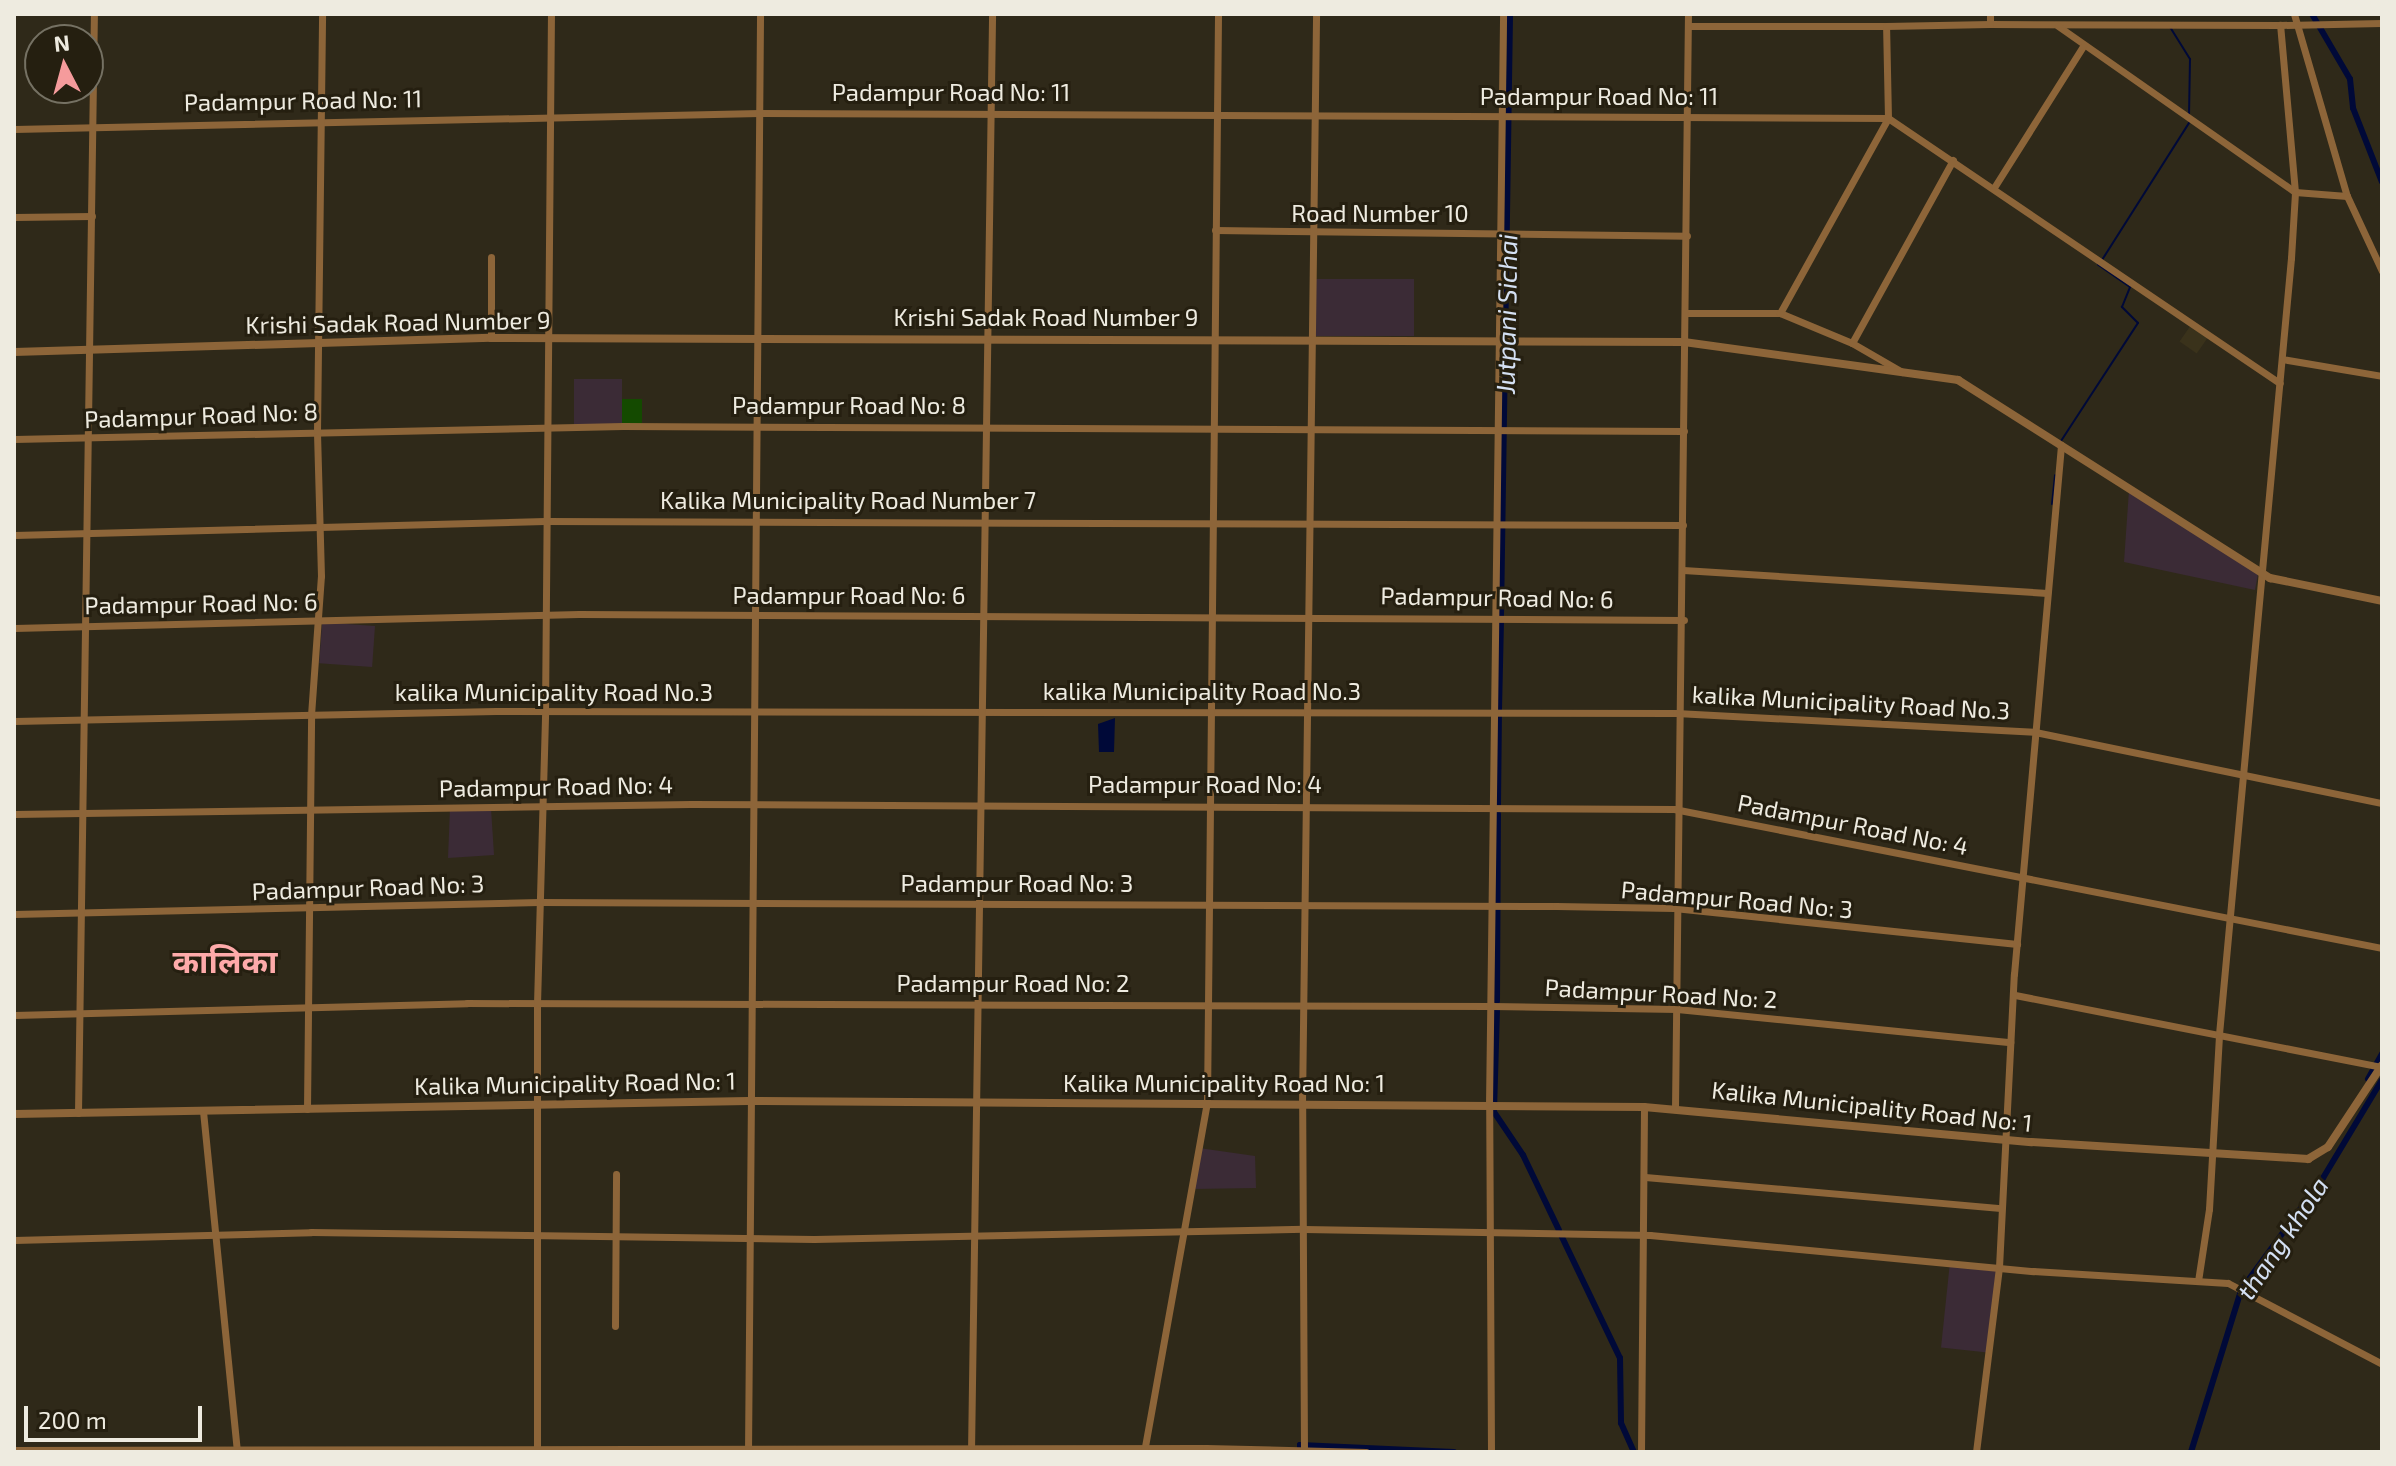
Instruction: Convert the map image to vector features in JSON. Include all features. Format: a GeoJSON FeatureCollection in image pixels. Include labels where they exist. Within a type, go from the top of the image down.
{"type":"FeatureCollection","features":[{"type":"Feature","properties":{"kind":"street"},"geometry":{"type":"LineString","coordinates":[[78,1113],[84,623],[89,534],[94,14]]}},
{"type":"Feature","properties":{"kind":"street"},"geometry":{"type":"LineString","coordinates":[[307,1109],[311,715],[318,622],[322,14]]}},
{"type":"Feature","properties":{"kind":"street"},"geometry":{"type":"LineString","coordinates":[[537,1450],[536,1102],[545,712],[551,14]]}},
{"type":"Feature","properties":{"kind":"street"},"geometry":{"type":"LineString","coordinates":[[748,1450],[748,1002],[758,615],[755,521],[759,425],[760,14]]}},
{"type":"Feature","properties":{"kind":"street"},"geometry":{"type":"LineString","coordinates":[[971,1450],[974,1101],[980,1003],[988,519],[986,425],[992,14]]}},
{"type":"Feature","properties":{"kind":"street"},"geometry":{"type":"LineString","coordinates":[[1144,1451],[1207,1103],[1218,14]]}},
{"type":"Feature","properties":{"kind":"street"},"geometry":{"type":"LineString","coordinates":[[1303,1448],[1302,1104],[1310,805],[1308,521],[1316,14]]}},
{"type":"Feature","properties":{"kind":"street"},"geometry":{"type":"LineString","coordinates":[[1491,1452],[1493,1232],[1489,1105],[1503,14]]}},
{"type":"Feature","properties":{"kind":"street"},"geometry":{"type":"LineString","coordinates":[[1675,1108],[1682,811],[1684,342],[1690,117],[1688,14]]}},
{"type":"Feature","properties":{"kind":"street"},"geometry":{"type":"LineString","coordinates":[[1990,14],[1990,24]]}},
{"type":"Feature","properties":{"kind":"street"},"geometry":{"type":"LineString","coordinates":[[2294,14],[2347,196],[2382,271]]}},
{"type":"Feature","properties":{"kind":"street"},"geometry":{"type":"LineString","coordinates":[[1688,26],[2382,23]]}},
{"type":"Feature","properties":{"kind":"street"},"geometry":{"type":"LineString","coordinates":[[2198,1281],[2209,1209],[2219,1034],[2245,775],[2295,192],[2276,25]]}},
{"type":"Feature","properties":{"kind":"street"},"geometry":{"type":"LineString","coordinates":[[1780,313],[1888,118],[1886,26]]}},
{"type":"Feature","properties":{"kind":"street"},"geometry":{"type":"LineString","coordinates":[[2058,26],[2295,192],[2347,196]]}},
{"type":"Feature","properties":{"kind":"street"},"geometry":{"type":"LineString","coordinates":[[1995,186],[2083,46]]}},
{"type":"Feature","properties":{"kind":"street","name":"Padampur Road No: 11"},"geometry":{"type":"LineString","coordinates":[[14,129],[321,118],[760,113],[1315,112],[1888,118]]}},
{"type":"Feature","properties":{"kind":"street"},"geometry":{"type":"LineString","coordinates":[[1888,118],[1995,186],[2277,382]]}},
{"type":"Feature","properties":{"kind":"street"},"geometry":{"type":"LineString","coordinates":[[1852,343],[1953,160]]}},
{"type":"Feature","properties":{"kind":"street"},"geometry":{"type":"LineString","coordinates":[[14,217],[92,216]]}},
{"type":"Feature","properties":{"kind":"street","name":"Road Number 10"},"geometry":{"type":"LineString","coordinates":[[1215,230],[1687,236]]}},
{"type":"Feature","properties":{"kind":"street"},"geometry":{"type":"LineString","coordinates":[[491,257],[491,338]]}},
{"type":"Feature","properties":{"kind":"street"},"geometry":{"type":"LineString","coordinates":[[1685,313],[1780,313],[1852,343],[1902,372]]}},
{"type":"Feature","properties":{"kind":"street","name":"Krishi Sadak Road Number 9"},"geometry":{"type":"LineString","coordinates":[[14,352],[491,338],[1312,337],[1684,342],[1958,380],[2262,573]]}},
{"type":"Feature","properties":{"kind":"street"},"geometry":{"type":"LineString","coordinates":[[2282,359],[2382,376]]}},
{"type":"Feature","properties":{"kind":"street","name":"Padampur Road No: 8"},"geometry":{"type":"LineString","coordinates":[[14,439],[759,425],[1309,426],[1684,431]]}},
{"type":"Feature","properties":{"kind":"street"},"geometry":{"type":"LineString","coordinates":[[1976,1452],[1999,1267],[2002,1139],[2059,444]]}},
{"type":"Feature","properties":{"kind":"street","name":"Kalika Municipality Road Number 7"},"geometry":{"type":"LineString","coordinates":[[14,535],[545,521],[988,519],[1683,525]]}},
{"type":"Feature","properties":{"kind":"street"},"geometry":{"type":"LineString","coordinates":[[1683,570],[2047,593]]}},
{"type":"Feature","properties":{"kind":"street"},"geometry":{"type":"LineString","coordinates":[[2262,573],[2382,601]]}},
{"type":"Feature","properties":{"kind":"street","name":"Padampur Road No: 6"},"geometry":{"type":"LineString","coordinates":[[14,628],[84,623],[318,622],[545,616],[1309,615],[1684,620]]}},
{"type":"Feature","properties":{"kind":"street","name":"kalika Municipality Road No.3"},"geometry":{"type":"LineString","coordinates":[[14,721],[545,712],[1211,709],[1682,714],[2035,732],[2382,803]]}},
{"type":"Feature","properties":{"kind":"street","name":"Padampur Road No: 4"},"geometry":{"type":"LineString","coordinates":[[14,814],[754,804],[1494,806],[1682,811],[2382,948]]}},
{"type":"Feature","properties":{"kind":"street","name":"Padampur Road No: 3"},"geometry":{"type":"LineString","coordinates":[[14,914],[539,902],[1306,904],[1678,910],[2017,944]]}},
{"type":"Feature","properties":{"kind":"street"},"geometry":{"type":"LineString","coordinates":[[2015,995],[2379,1066]]}},
{"type":"Feature","properties":{"kind":"street","name":"Padampur Road No: 2"},"geometry":{"type":"LineString","coordinates":[[14,1015],[307,1006],[748,1002],[1492,1006],[1677,1009],[2010,1042]]}},
{"type":"Feature","properties":{"kind":"street","name":"Kalika Municipality Road No: 1"},"geometry":{"type":"LineString","coordinates":[[14,1114],[536,1102],[748,1101],[1644,1107],[2002,1139],[2320,1157],[2379,1066]]}},
{"type":"Feature","properties":{"kind":"street"},"geometry":{"type":"LineString","coordinates":[[1641,1452],[1644,1107]]}},
{"type":"Feature","properties":{"kind":"street"},"geometry":{"type":"LineString","coordinates":[[203,1111],[219,1238],[237,1450]]}},
{"type":"Feature","properties":{"kind":"street"},"geometry":{"type":"LineString","coordinates":[[615,1326],[616,1174]]}},
{"type":"Feature","properties":{"kind":"street"},"geometry":{"type":"LineString","coordinates":[[1645,1177],[2001,1208]]}},
{"type":"Feature","properties":{"kind":"street"},"geometry":{"type":"LineString","coordinates":[[14,1240],[219,1238],[340,1232],[538,1237],[972,1238],[1304,1229],[1644,1235],[1999,1267],[2198,1281],[2235,1288],[2382,1364]]}},
{"type":"Feature","properties":{"kind":"street"},"geometry":{"type":"LineString","coordinates":[[14,1450],[1144,1451],[1303,1448],[1366,1452]]}},
{"type":"Feature","properties":{"kind":"shaded area"},"geometry":{"type":"Polygon","coordinates":[[[1312,279],[1414,279],[1414,336],[1312,336],[1312,279]]]}},
{"type":"Feature","properties":{"kind":"shaded area"},"geometry":{"type":"Polygon","coordinates":[[[2191,325],[2208,337],[2197,353],[2180,341],[2191,325]]]}},
{"type":"Feature","properties":{"kind":"shaded area"},"geometry":{"type":"Polygon","coordinates":[[[574,379],[622,379],[622,425],[574,425],[574,379]]]}},
{"type":"Feature","properties":{"kind":"shaded area"},"geometry":{"type":"Polygon","coordinates":[[[2129,490],[2258,574],[2255,590],[2124,562],[2129,490]]]}},
{"type":"Feature","properties":{"kind":"shaded area"},"geometry":{"type":"Polygon","coordinates":[[[322,622],[375,626],[372,667],[319,663],[322,622]]]}},
{"type":"Feature","properties":{"kind":"shaded area"},"geometry":{"type":"Polygon","coordinates":[[[1115,718],[1114,752],[1099,752],[1098,724],[1115,718]]]}},
{"type":"Feature","properties":{"kind":"shaded area"},"geometry":{"type":"Polygon","coordinates":[[[450,808],[491,808],[494,855],[448,858],[450,808]]]}},
{"type":"Feature","properties":{"kind":"shaded area"},"geometry":{"type":"Polygon","coordinates":[[[1199,1148],[1255,1156],[1256,1188],[1193,1189],[1199,1148]]]}},
{"type":"Feature","properties":{"kind":"shaded area"},"geometry":{"type":"Polygon","coordinates":[[[1950,1262],[1999,1267],[1990,1353],[1941,1348],[1950,1262]]]}},
{"type":"Feature","properties":{"kind":"green space"},"geometry":{"type":"Polygon","coordinates":[[[622,399],[642,399],[642,425],[622,425],[622,399]]]}},
{"type":"Feature","properties":{"kind":"waterway","name":"Jutpani Sichai"},"geometry":{"type":"LineString","coordinates":[[1501,615],[1510,14]]}},
{"type":"Feature","properties":{"kind":"waterway"},"geometry":{"type":"LineString","coordinates":[[2312,14],[2350,79],[2353,108],[2382,182]]}},
{"type":"Feature","properties":{"kind":"waterway"},"geometry":{"type":"LineString","coordinates":[[2170,27],[2190,59],[2189,114]]}},
{"type":"Feature","properties":{"kind":"waterway"},"geometry":{"type":"LineString","coordinates":[[2102,260],[2191,120]]}},
{"type":"Feature","properties":{"kind":"waterway"},"geometry":{"type":"LineString","coordinates":[[2061,441],[2138,323],[2122,307],[2130,287],[2098,265]]}},
{"type":"Feature","properties":{"kind":"waterway"},"geometry":{"type":"LineString","coordinates":[[2052,504],[2055,475]]}},
{"type":"Feature","properties":{"kind":"waterway","name":"Jutpani Sichai"},"geometry":{"type":"LineString","coordinates":[[1499,709],[1501,623]]}},
{"type":"Feature","properties":{"kind":"waterway","name":"Jutpani Sichai"},"geometry":{"type":"LineString","coordinates":[[1498,804],[1499,715]]}},
{"type":"Feature","properties":{"kind":"waterway","name":"Jutpani Sichai"},"geometry":{"type":"LineString","coordinates":[[1497,1001],[1498,814]]}},
{"type":"Feature","properties":{"kind":"waterway","name":"Jutpani Sichai"},"geometry":{"type":"LineString","coordinates":[[1497,1010],[1494,1112],[1523,1155],[1559,1230]]}},
{"type":"Feature","properties":{"kind":"waterway"},"geometry":{"type":"LineString","coordinates":[[2368,1079],[2382,1054]]}},
{"type":"Feature","properties":{"kind":"waterway","name":"thang khola"},"geometry":{"type":"LineString","coordinates":[[2191,1452],[2241,1290],[2323,1178],[2382,1080]]}},
{"type":"Feature","properties":{"kind":"waterway"},"geometry":{"type":"LineString","coordinates":[[1561,1235],[1620,1358],[1621,1423],[1634,1452]]}},
{"type":"Feature","properties":{"kind":"waterway"},"geometry":{"type":"LineString","coordinates":[[1300,1452],[1300,1445],[1454,1452]]}},
{"type":"Feature","properties":{"kind":"district","name":"कालिका"},"geometry":{"type":"Point","coordinates":[225,960]}}]}
